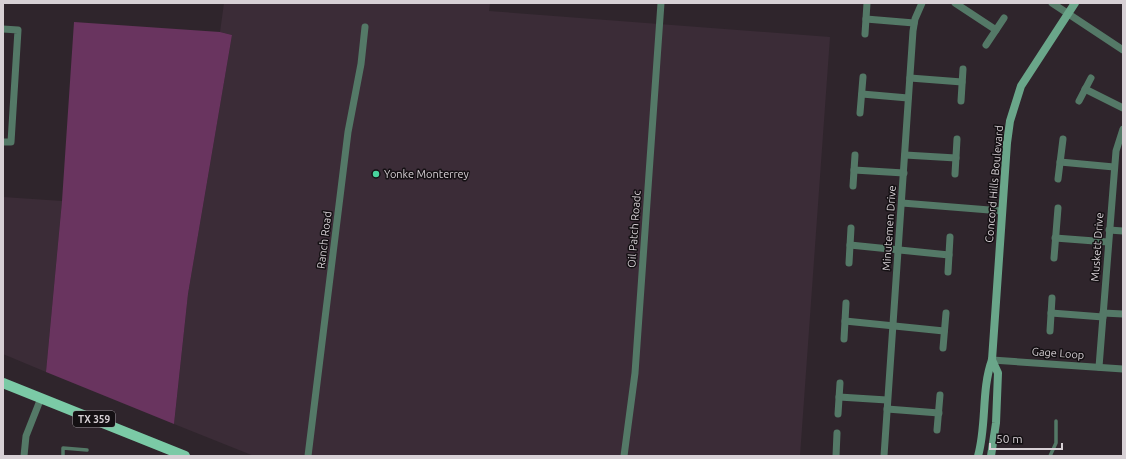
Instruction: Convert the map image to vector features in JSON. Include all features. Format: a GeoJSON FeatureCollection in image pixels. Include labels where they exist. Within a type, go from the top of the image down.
{"type":"FeatureCollection","features":[{"type":"Feature","properties":{"kind":"main road","name":"TX 359"},"geometry":{"type":"LineString","coordinates":[[3,383],[184,456]]}},
{"type":"Feature","properties":{"kind":"street","name":"Oil Patch Roadc"},"geometry":{"type":"LineString","coordinates":[[624,456],[635,373],[661,3]]}},
{"type":"Feature","properties":{"kind":"street"},"geometry":{"type":"LineString","coordinates":[[865,34],[867,3]]}},
{"type":"Feature","properties":{"kind":"street","name":"Minutemen Drive"},"geometry":{"type":"LineString","coordinates":[[884,456],[914,23],[922,3]]}},
{"type":"Feature","properties":{"kind":"street"},"geometry":{"type":"LineString","coordinates":[[955,3],[996,30]]}},
{"type":"Feature","properties":{"kind":"street"},"geometry":{"type":"LineString","coordinates":[[1052,3],[1123,50]]}},
{"type":"Feature","properties":{"kind":"street","name":"Concord Hills Boulevard"},"geometry":{"type":"LineString","coordinates":[[978,456],[983,436],[988,373],[992,360],[1007,143],[1014,104],[1021,86],[1075,3]]}},
{"type":"Feature","properties":{"kind":"street"},"geometry":{"type":"LineString","coordinates":[[986,45],[1004,18]]}},
{"type":"Feature","properties":{"kind":"street"},"geometry":{"type":"LineString","coordinates":[[866,19],[914,23]]}},
{"type":"Feature","properties":{"kind":"street","name":"Ranch Road"},"geometry":{"type":"LineString","coordinates":[[308,456],[348,132],[362,64],[365,27]]}},
{"type":"Feature","properties":{"kind":"street"},"geometry":{"type":"LineString","coordinates":[[3,29],[18,30],[11,142],[3,142]]}},
{"type":"Feature","properties":{"kind":"street"},"geometry":{"type":"LineString","coordinates":[[960,101],[963,69]]}},
{"type":"Feature","properties":{"kind":"street"},"geometry":{"type":"LineString","coordinates":[[860,113],[863,77]]}},
{"type":"Feature","properties":{"kind":"street"},"geometry":{"type":"LineString","coordinates":[[910,78],[962,82]]}},
{"type":"Feature","properties":{"kind":"street"},"geometry":{"type":"LineString","coordinates":[[1079,101],[1091,78]]}},
{"type":"Feature","properties":{"kind":"street"},"geometry":{"type":"LineString","coordinates":[[1085,89],[1123,108]]}},
{"type":"Feature","properties":{"kind":"street"},"geometry":{"type":"LineString","coordinates":[[862,94],[908,98]]}},
{"type":"Feature","properties":{"kind":"street","name":"Muskett Drive"},"geometry":{"type":"LineString","coordinates":[[1099,367],[1114,167],[1116,151],[1123,129]]}},
{"type":"Feature","properties":{"kind":"street"},"geometry":{"type":"LineString","coordinates":[[955,174],[957,139]]}},
{"type":"Feature","properties":{"kind":"street"},"geometry":{"type":"LineString","coordinates":[[1058,179],[1063,139]]}},
{"type":"Feature","properties":{"kind":"street"},"geometry":{"type":"LineString","coordinates":[[905,154],[956,158]]}},
{"type":"Feature","properties":{"kind":"street"},"geometry":{"type":"LineString","coordinates":[[853,186],[855,155]]}},
{"type":"Feature","properties":{"kind":"street"},"geometry":{"type":"LineString","coordinates":[[1060,162],[1114,167]]}},
{"type":"Feature","properties":{"kind":"street"},"geometry":{"type":"LineString","coordinates":[[854,170],[904,173]]}},
{"type":"Feature","properties":{"kind":"street"},"geometry":{"type":"LineString","coordinates":[[902,202],[1002,211]]}},
{"type":"Feature","properties":{"kind":"street"},"geometry":{"type":"LineString","coordinates":[[1054,258],[1058,208]]}},
{"type":"Feature","properties":{"kind":"street"},"geometry":{"type":"LineString","coordinates":[[849,263],[852,228]]}},
{"type":"Feature","properties":{"kind":"street"},"geometry":{"type":"LineString","coordinates":[[1109,230],[1123,231]]}},
{"type":"Feature","properties":{"kind":"street"},"geometry":{"type":"LineString","coordinates":[[948,272],[950,237]]}},
{"type":"Feature","properties":{"kind":"street"},"geometry":{"type":"LineString","coordinates":[[1056,238],[1108,242]]}},
{"type":"Feature","properties":{"kind":"street"},"geometry":{"type":"LineString","coordinates":[[850,245],[949,255]]}},
{"type":"Feature","properties":{"kind":"street"},"geometry":{"type":"LineString","coordinates":[[1050,331],[1052,298]]}},
{"type":"Feature","properties":{"kind":"street"},"geometry":{"type":"LineString","coordinates":[[844,339],[846,303]]}},
{"type":"Feature","properties":{"kind":"street"},"geometry":{"type":"LineString","coordinates":[[943,348],[946,313]]}},
{"type":"Feature","properties":{"kind":"street"},"geometry":{"type":"LineString","coordinates":[[1051,313],[1103,315],[1123,314]]}},
{"type":"Feature","properties":{"kind":"street"},"geometry":{"type":"LineString","coordinates":[[845,321],[944,331]]}},
{"type":"Feature","properties":{"kind":"street","name":"Concord Hills Boulevard"},"geometry":{"type":"LineString","coordinates":[[991,456],[996,423],[998,373],[992,360]]}},
{"type":"Feature","properties":{"kind":"street","name":"Gage Loop"},"geometry":{"type":"LineString","coordinates":[[992,360],[1123,369]]}},
{"type":"Feature","properties":{"kind":"street"},"geometry":{"type":"LineString","coordinates":[[838,414],[840,383]]}},
{"type":"Feature","properties":{"kind":"street"},"geometry":{"type":"LineString","coordinates":[[937,430],[940,394]]}},
{"type":"Feature","properties":{"kind":"street"},"geometry":{"type":"LineString","coordinates":[[839,396],[887,400]]}},
{"type":"Feature","properties":{"kind":"street"},"geometry":{"type":"LineString","coordinates":[[24,456],[26,436],[41,398]]}},
{"type":"Feature","properties":{"kind":"street"},"geometry":{"type":"LineString","coordinates":[[887,409],[939,413]]}},
{"type":"Feature","properties":{"kind":"street"},"geometry":{"type":"LineString","coordinates":[[836,456],[837,433]]}},
{"type":"Feature","properties":{"kind":"lane"},"geometry":{"type":"LineString","coordinates":[[1050,456],[1056,443],[1056,421]]}},
{"type":"Feature","properties":{"kind":"lane"},"geometry":{"type":"LineString","coordinates":[[63,456],[63,448],[87,450]]}},
{"type":"Feature","properties":{"kind":"shaded area"},"geometry":{"type":"Polygon","coordinates":[[[224,3],[490,3],[489,11],[830,37],[800,456],[254,456],[174,424],[188,294],[232,35],[220,32],[224,3]]]}},
{"type":"Feature","properties":{"kind":"shaded area"},"geometry":{"type":"Polygon","coordinates":[[[74,22],[220,32],[232,35],[188,294],[174,424],[46,372],[62,201],[74,22]]]}},
{"type":"Feature","properties":{"kind":"shaded area"},"geometry":{"type":"Polygon","coordinates":[[[3,197],[62,201],[46,372],[3,354],[3,197]]]}},
{"type":"Feature","properties":{"kind":"place","name":"Yonke Monterrey"},"geometry":{"type":"Point","coordinates":[376,174]}}]}
